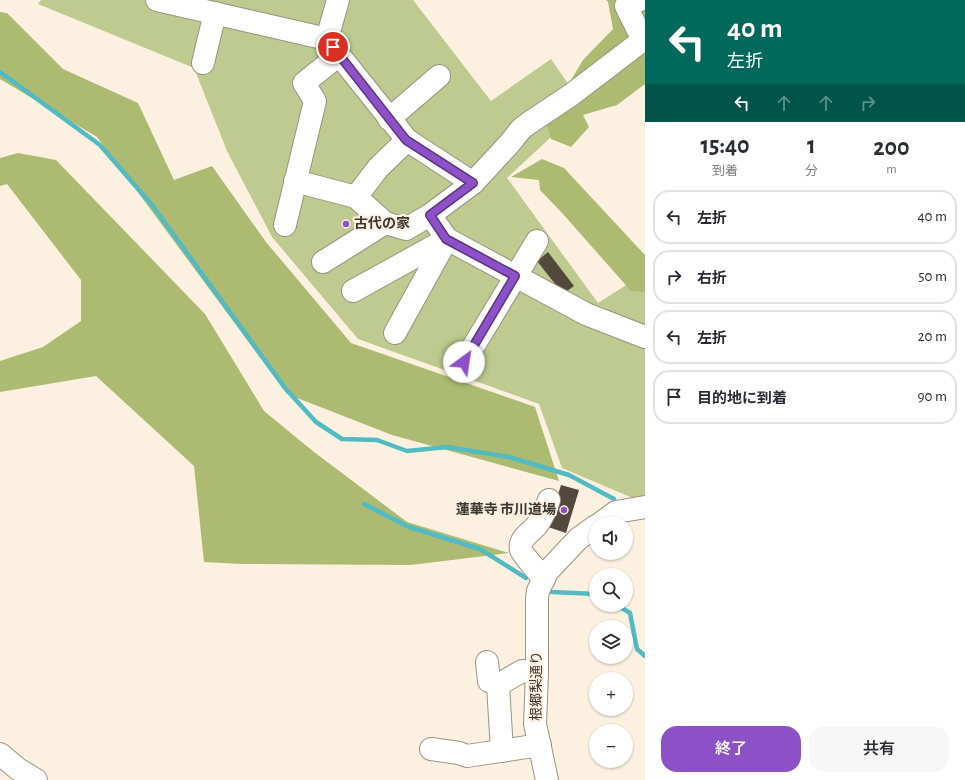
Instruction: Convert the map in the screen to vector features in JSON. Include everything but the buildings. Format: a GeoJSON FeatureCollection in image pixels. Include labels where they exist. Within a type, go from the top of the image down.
{"type":"FeatureCollection","features":[{"type":"Feature","properties":{"kind":"street"},"geometry":{"type":"LineString","coordinates":[[157,0],[216,13],[333,47],[406,140],[473,183]]}},
{"type":"Feature","properties":{"kind":"street"},"geometry":{"type":"LineString","coordinates":[[285,225],[315,101],[304,83],[333,47],[338,0]]}},
{"type":"Feature","properties":{"kind":"street"},"geometry":{"type":"LineString","coordinates":[[295,181],[356,197],[385,223],[406,229],[430,215],[473,183],[529,122],[571,95],[644,39],[626,6],[640,0]]}},
{"type":"Feature","properties":{"kind":"street"},"geometry":{"type":"LineString","coordinates":[[202,63],[216,13]]}},
{"type":"Feature","properties":{"kind":"street"},"geometry":{"type":"LineString","coordinates":[[389,119],[439,76]]}},
{"type":"Feature","properties":{"kind":"street"},"geometry":{"type":"LineString","coordinates":[[356,197],[378,168],[406,140]]}},
{"type":"Feature","properties":{"kind":"street"},"geometry":{"type":"LineString","coordinates":[[430,215],[446,239],[586,314],[645,337]]}},
{"type":"Feature","properties":{"kind":"street"},"geometry":{"type":"LineString","coordinates":[[323,262],[385,223]]}},
{"type":"Feature","properties":{"kind":"street"},"geometry":{"type":"LineString","coordinates":[[353,291],[446,239]]}},
{"type":"Feature","properties":{"kind":"street"},"geometry":{"type":"LineString","coordinates":[[395,333],[446,239]]}},
{"type":"Feature","properties":{"kind":"street"},"geometry":{"type":"LineString","coordinates":[[464,362],[537,240]]}},
{"type":"Feature","properties":{"kind":"street"},"geometry":{"type":"LineString","coordinates":[[550,500],[545,513],[537,525],[525,537],[521,550],[543,581],[578,538],[589,531]]}},
{"type":"Feature","properties":{"kind":"street"},"geometry":{"type":"LineString","coordinates":[[611,516],[616,512],[645,507]]}},
{"type":"Feature","properties":{"kind":"street","name":"根郷梨通り"},"geometry":{"type":"LineString","coordinates":[[543,581],[537,598],[536,724],[547,780]]}},
{"type":"Feature","properties":{"kind":"street"},"geometry":{"type":"LineString","coordinates":[[487,662],[490,681],[498,685]]}},
{"type":"Feature","properties":{"kind":"street"},"geometry":{"type":"LineString","coordinates":[[498,685],[522,671],[537,673]]}},
{"type":"Feature","properties":{"kind":"street"},"geometry":{"type":"LineString","coordinates":[[498,685],[502,751]]}},
{"type":"Feature","properties":{"kind":"street"},"geometry":{"type":"LineString","coordinates":[[431,749],[460,753],[467,756],[540,745]]}},
{"type":"Feature","properties":{"kind":"street"},"geometry":{"type":"LineString","coordinates":[[0,754],[36,780]]}},
{"type":"Feature","properties":{"kind":"green space"},"geometry":{"type":"Polygon","coordinates":[[[41,0],[413,0],[491,101],[551,59],[578,98],[550,138],[507,178],[598,303],[645,273],[645,498],[635,499],[562,468],[539,404],[358,339],[272,237],[227,151],[194,68],[38,4],[41,0]]]}},
{"type":"Feature","properties":{"kind":"green space"},"geometry":{"type":"Polygon","coordinates":[[[606,0],[645,0],[645,84],[617,105],[583,115],[589,127],[571,147],[551,139],[546,122],[583,60],[613,29],[608,2],[606,0]]]}},
{"type":"Feature","properties":{"kind":"green space"},"geometry":{"type":"Polygon","coordinates":[[[0,12],[7,13],[63,69],[138,103],[174,180],[212,166],[266,242],[351,343],[535,407],[559,481],[392,435],[287,394],[97,137],[0,79],[0,12]]]}},
{"type":"Feature","properties":{"kind":"green space"},"geometry":{"type":"Polygon","coordinates":[[[18,153],[56,160],[205,314],[264,411],[314,452],[407,522],[509,553],[411,565],[241,564],[204,562],[194,466],[96,376],[0,392],[0,361],[43,347],[81,321],[81,280],[7,184],[0,186],[0,158],[18,153]]]}},
{"type":"Feature","properties":{"kind":"green space"},"geometry":{"type":"Polygon","coordinates":[[[542,159],[564,168],[645,254],[645,292],[631,291],[540,190],[539,180],[511,177],[542,159]]]}},
{"type":"Feature","properties":{"kind":"waterway"},"geometry":{"type":"LineString","coordinates":[[0,72],[100,145],[152,205],[285,388],[316,422],[342,439],[377,440],[407,451],[447,447],[509,457],[569,475],[614,499]]}},
{"type":"Feature","properties":{"kind":"waterway"},"geometry":{"type":"LineString","coordinates":[[364,504],[409,527],[480,549],[526,578]]}},
{"type":"Feature","properties":{"kind":"waterway"},"geometry":{"type":"LineString","coordinates":[[552,592],[589,594]]}},
{"type":"Feature","properties":{"kind":"waterway"},"geometry":{"type":"LineString","coordinates":[[628,612],[630,613],[637,649],[645,656]]}},
{"type":"Feature","properties":{"kind":"place","name":"古代の家"},"geometry":{"type":"Point","coordinates":[346,224]}},
{"type":"Feature","properties":{"kind":"place","name":"蓮華寺 市川道場"},"geometry":{"type":"Point","coordinates":[564,510]}},
{"type":"Feature","properties":{"kind":"route"},"geometry":{"type":"LineString","coordinates":[[333,47],[406,140],[473,183],[430,215],[446,239],[515,276],[464,362]]}}]}
